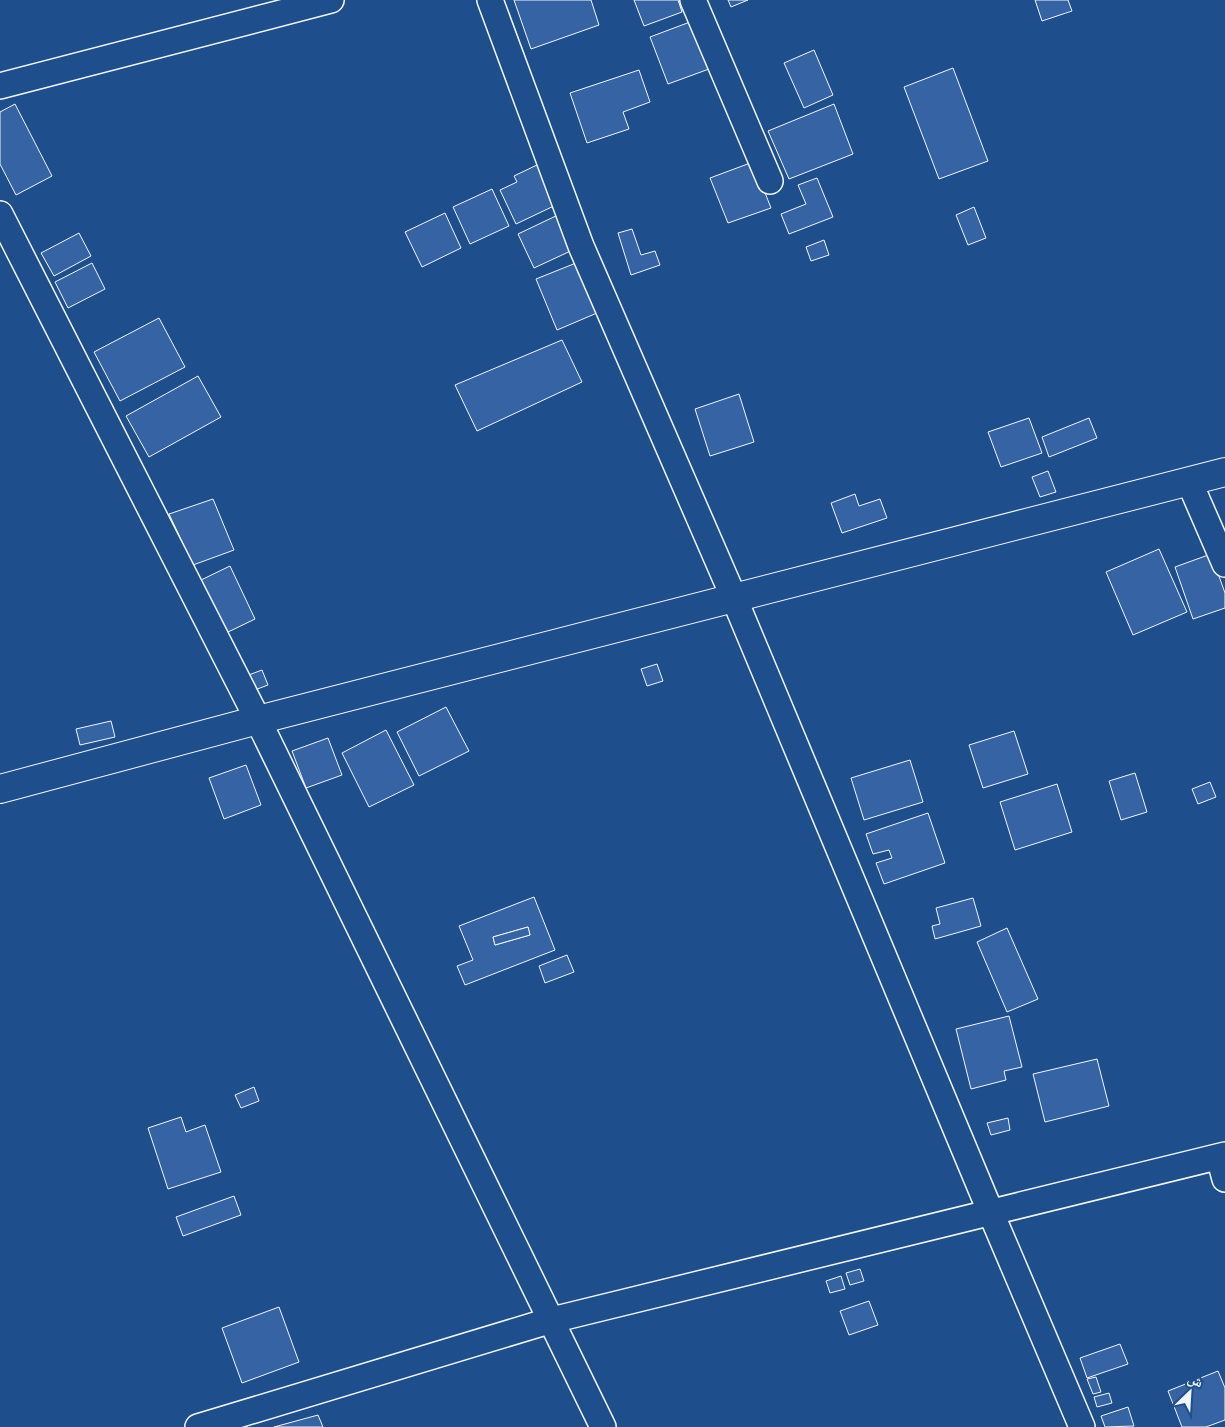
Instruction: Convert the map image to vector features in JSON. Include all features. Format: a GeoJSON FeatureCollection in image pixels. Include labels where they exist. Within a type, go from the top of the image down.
{"type":"FeatureCollection","features":[{"type":"Feature","properties":{"kind":"main road"},"geometry":{"type":"LineString","coordinates":[[0,790],[258,720],[1225,472]]}},
{"type":"Feature","properties":{"kind":"street"},"geometry":{"type":"LineString","coordinates":[[0,86],[331,0]]}},
{"type":"Feature","properties":{"kind":"street"},"geometry":{"type":"LineString","coordinates":[[490,0],[581,246],[734,598],[1082,1427]]}},
{"type":"Feature","properties":{"kind":"street"},"geometry":{"type":"LineString","coordinates":[[693,0],[770,180]]}},
{"type":"Feature","properties":{"kind":"street"},"geometry":{"type":"LineString","coordinates":[[0,214],[258,720],[604,1427]]}},
{"type":"Feature","properties":{"kind":"street"},"geometry":{"type":"LineString","coordinates":[[1189,481],[1225,564]]}},
{"type":"Feature","properties":{"kind":"street"},"geometry":{"type":"LineString","coordinates":[[198,1427],[552,1320],[991,1213],[1223,1164]]}},
{"type":"Feature","properties":{"kind":"building"},"geometry":{"type":"Polygon","coordinates":[[[514,0],[591,0],[599,25],[531,49],[514,0]]]}},
{"type":"Feature","properties":{"kind":"building"},"geometry":{"type":"Polygon","coordinates":[[[634,0],[678,0],[682,12],[644,26],[634,0]]]}},
{"type":"Feature","properties":{"kind":"building"},"geometry":{"type":"Polygon","coordinates":[[[728,0],[748,0],[731,7],[728,0]]]}},
{"type":"Feature","properties":{"kind":"building"},"geometry":{"type":"Polygon","coordinates":[[[1035,0],[1068,0],[1072,11],[1042,21],[1035,0]]]}},
{"type":"Feature","properties":{"kind":"building"},"geometry":{"type":"Polygon","coordinates":[[[690,22],[709,69],[668,84],[650,37],[690,22]]]}},
{"type":"Feature","properties":{"kind":"building"},"geometry":{"type":"Polygon","coordinates":[[[814,50],[833,95],[804,108],[784,63],[814,50]]]}},
{"type":"Feature","properties":{"kind":"building"},"geometry":{"type":"Polygon","coordinates":[[[953,68],[988,161],[939,179],[904,87],[953,68]]]}},
{"type":"Feature","properties":{"kind":"building"},"geometry":{"type":"Polygon","coordinates":[[[639,70],[650,102],[623,112],[629,129],[587,143],[570,93],[639,70]]]}},
{"type":"Feature","properties":{"kind":"building"},"geometry":{"type":"Polygon","coordinates":[[[15,104],[52,176],[16,195],[0,164],[0,112],[15,104]]]}},
{"type":"Feature","properties":{"kind":"building"},"geometry":{"type":"Polygon","coordinates":[[[834,104],[853,154],[789,179],[768,131],[834,104]]]}},
{"type":"Feature","properties":{"kind":"building"},"geometry":{"type":"Polygon","coordinates":[[[753,162],[771,208],[728,223],[710,178],[753,162]]]}},
{"type":"Feature","properties":{"kind":"building"},"geometry":{"type":"Polygon","coordinates":[[[539,164],[558,204],[516,224],[500,190],[517,182],[514,176],[539,164]]]}},
{"type":"Feature","properties":{"kind":"building"},"geometry":{"type":"Polygon","coordinates":[[[817,178],[833,217],[789,234],[781,214],[806,204],[798,185],[817,178]]]}},
{"type":"Feature","properties":{"kind":"building"},"geometry":{"type":"Polygon","coordinates":[[[492,189],[509,226],[470,244],[453,207],[492,189]]]}},
{"type":"Feature","properties":{"kind":"building"},"geometry":{"type":"Polygon","coordinates":[[[974,207],[986,238],[968,245],[956,215],[974,207]]]}},
{"type":"Feature","properties":{"kind":"building"},"geometry":{"type":"Polygon","coordinates":[[[445,213],[461,248],[422,267],[405,232],[445,213]]]}},
{"type":"Feature","properties":{"kind":"building"},"geometry":{"type":"Polygon","coordinates":[[[560,214],[577,248],[534,268],[518,234],[560,214]]]}},
{"type":"Feature","properties":{"kind":"building"},"geometry":{"type":"Polygon","coordinates":[[[632,229],[641,255],[655,251],[660,265],[631,275],[618,233],[632,229]]]}},
{"type":"Feature","properties":{"kind":"building"},"geometry":{"type":"Polygon","coordinates":[[[79,233],[91,256],[54,276],[41,253],[79,233]]]}},
{"type":"Feature","properties":{"kind":"building"},"geometry":{"type":"Polygon","coordinates":[[[824,240],[829,255],[811,261],[806,247],[824,240]]]}},
{"type":"Feature","properties":{"kind":"building"},"geometry":{"type":"Polygon","coordinates":[[[92,263],[105,289],[68,308],[55,282],[92,263]]]}},
{"type":"Feature","properties":{"kind":"building"},"geometry":{"type":"Polygon","coordinates":[[[576,263],[597,313],[557,330],[536,279],[576,263]]]}},
{"type":"Feature","properties":{"kind":"building"},"geometry":{"type":"Polygon","coordinates":[[[159,318],[185,367],[120,401],[94,352],[159,318]]]}},
{"type":"Feature","properties":{"kind":"building"},"geometry":{"type":"Polygon","coordinates":[[[562,340],[582,382],[477,431],[455,385],[562,340]]]}},
{"type":"Feature","properties":{"kind":"building"},"geometry":{"type":"Polygon","coordinates":[[[198,376],[221,417],[149,457],[126,416],[198,376]]]}},
{"type":"Feature","properties":{"kind":"building"},"geometry":{"type":"Polygon","coordinates":[[[739,394],[754,442],[710,456],[695,409],[739,394]]]}},
{"type":"Feature","properties":{"kind":"building"},"geometry":{"type":"Polygon","coordinates":[[[1029,418],[1042,453],[1001,467],[988,432],[1029,418]]]}},
{"type":"Feature","properties":{"kind":"building"},"geometry":{"type":"Polygon","coordinates":[[[1089,418],[1097,438],[1049,457],[1042,437],[1089,418]]]}},
{"type":"Feature","properties":{"kind":"building"},"geometry":{"type":"Polygon","coordinates":[[[1048,471],[1056,492],[1040,497],[1032,477],[1048,471]]]}},
{"type":"Feature","properties":{"kind":"building"},"geometry":{"type":"Polygon","coordinates":[[[855,494],[859,506],[880,499],[887,518],[842,533],[831,503],[855,494]]]}},
{"type":"Feature","properties":{"kind":"building"},"geometry":{"type":"Polygon","coordinates":[[[213,499],[234,550],[193,565],[169,514],[213,499]]]}},
{"type":"Feature","properties":{"kind":"building"},"geometry":{"type":"Polygon","coordinates":[[[1159,549],[1187,612],[1133,635],[1106,572],[1159,549]]]}},
{"type":"Feature","properties":{"kind":"building"},"geometry":{"type":"Polygon","coordinates":[[[1211,554],[1225,593],[1225,608],[1193,619],[1175,567],[1211,554]]]}},
{"type":"Feature","properties":{"kind":"building"},"geometry":{"type":"Polygon","coordinates":[[[230,566],[255,619],[226,633],[201,580],[230,566]]]}},
{"type":"Feature","properties":{"kind":"building"},"geometry":{"type":"Polygon","coordinates":[[[657,664],[663,681],[647,686],[641,669],[657,664]]]}},
{"type":"Feature","properties":{"kind":"building"},"geometry":{"type":"Polygon","coordinates":[[[262,670],[268,685],[252,691],[246,676],[262,670]]]}},
{"type":"Feature","properties":{"kind":"building"},"geometry":{"type":"Polygon","coordinates":[[[446,707],[469,751],[419,776],[397,732],[446,707]]]}},
{"type":"Feature","properties":{"kind":"building"},"geometry":{"type":"Polygon","coordinates":[[[111,721],[115,737],[80,745],[76,729],[111,721]]]}},
{"type":"Feature","properties":{"kind":"building"},"geometry":{"type":"Polygon","coordinates":[[[386,730],[414,785],[369,807],[342,753],[386,730]]]}},
{"type":"Feature","properties":{"kind":"building"},"geometry":{"type":"Polygon","coordinates":[[[1014,731],[1028,774],[983,788],[969,745],[1014,731]]]}},
{"type":"Feature","properties":{"kind":"building"},"geometry":{"type":"Polygon","coordinates":[[[328,738],[342,775],[306,788],[292,751],[328,738]]]}},
{"type":"Feature","properties":{"kind":"building"},"geometry":{"type":"Polygon","coordinates":[[[910,760],[923,802],[864,820],[851,778],[910,760]]]}},
{"type":"Feature","properties":{"kind":"building"},"geometry":{"type":"Polygon","coordinates":[[[246,765],[261,805],[224,819],[209,778],[246,765]]]}},
{"type":"Feature","properties":{"kind":"building"},"geometry":{"type":"Polygon","coordinates":[[[1135,773],[1147,812],[1121,820],[1109,781],[1135,773]]]}},
{"type":"Feature","properties":{"kind":"building"},"geometry":{"type":"Polygon","coordinates":[[[1210,782],[1216,797],[1198,804],[1192,789],[1210,782]]]}},
{"type":"Feature","properties":{"kind":"building"},"geometry":{"type":"Polygon","coordinates":[[[1057,784],[1072,832],[1015,850],[1000,802],[1057,784]]]}},
{"type":"Feature","properties":{"kind":"building"},"geometry":{"type":"Polygon","coordinates":[[[928,813],[945,863],[884,884],[876,863],[892,858],[889,850],[873,854],[866,834],[928,813]]]}},
{"type":"Feature","properties":{"kind":"building"},"geometry":{"type":"Polygon","coordinates":[[[534,897],[555,950],[465,985],[457,966],[473,960],[459,926],[534,897]],[[528,927],[493,937],[495,945],[530,935],[528,927]]]}},
{"type":"Feature","properties":{"kind":"building"},"geometry":{"type":"Polygon","coordinates":[[[973,898],[981,926],[935,939],[932,926],[940,924],[936,908],[973,898]]]}},
{"type":"Feature","properties":{"kind":"building"},"geometry":{"type":"Polygon","coordinates":[[[528,927],[530,935],[495,945],[493,937],[528,927]]]}},
{"type":"Feature","properties":{"kind":"building"},"geometry":{"type":"Polygon","coordinates":[[[1007,928],[1038,999],[1007,1012],[977,942],[1007,928]]]}},
{"type":"Feature","properties":{"kind":"building"},"geometry":{"type":"Polygon","coordinates":[[[567,955],[574,972],[545,983],[539,966],[567,955]]]}},
{"type":"Feature","properties":{"kind":"building"},"geometry":{"type":"Polygon","coordinates":[[[1009,1016],[1022,1067],[1004,1071],[1006,1080],[971,1089],[956,1029],[1009,1016]]]}},
{"type":"Feature","properties":{"kind":"building"},"geometry":{"type":"Polygon","coordinates":[[[1097,1059],[1109,1106],[1045,1122],[1033,1074],[1097,1059]]]}},
{"type":"Feature","properties":{"kind":"building"},"geometry":{"type":"Polygon","coordinates":[[[254,1087],[259,1101],[241,1108],[235,1095],[254,1087]]]}},
{"type":"Feature","properties":{"kind":"building"},"geometry":{"type":"Polygon","coordinates":[[[181,1117],[186,1132],[205,1125],[221,1172],[168,1189],[148,1128],[181,1117]]]}},
{"type":"Feature","properties":{"kind":"building"},"geometry":{"type":"Polygon","coordinates":[[[1008,1118],[1010,1130],[991,1135],[987,1123],[1008,1118]]]}},
{"type":"Feature","properties":{"kind":"building"},"geometry":{"type":"Polygon","coordinates":[[[234,1196],[241,1215],[183,1236],[176,1217],[234,1196]]]}},
{"type":"Feature","properties":{"kind":"building"},"geometry":{"type":"Polygon","coordinates":[[[860,1269],[864,1281],[850,1285],[846,1273],[860,1269]]]}},
{"type":"Feature","properties":{"kind":"building"},"geometry":{"type":"Polygon","coordinates":[[[841,1276],[845,1289],[830,1293],[826,1281],[841,1276]]]}},
{"type":"Feature","properties":{"kind":"building"},"geometry":{"type":"Polygon","coordinates":[[[869,1301],[878,1325],[849,1335],[840,1311],[869,1301]]]}},
{"type":"Feature","properties":{"kind":"building"},"geometry":{"type":"Polygon","coordinates":[[[279,1307],[299,1362],[242,1383],[222,1328],[279,1307]]]}},
{"type":"Feature","properties":{"kind":"building"},"geometry":{"type":"Polygon","coordinates":[[[1120,1344],[1128,1364],[1087,1378],[1080,1358],[1120,1344]]]}},
{"type":"Feature","properties":{"kind":"building"},"geometry":{"type":"Polygon","coordinates":[[[1218,1371],[1225,1388],[1225,1420],[1206,1427],[1182,1427],[1168,1391],[1218,1371]]]}},
{"type":"Feature","properties":{"kind":"building"},"geometry":{"type":"Polygon","coordinates":[[[1096,1377],[1101,1392],[1093,1394],[1087,1379],[1096,1377]]]}},
{"type":"Feature","properties":{"kind":"building"},"geometry":{"type":"Polygon","coordinates":[[[1109,1393],[1112,1403],[1097,1407],[1094,1397],[1109,1393]]]}},
{"type":"Feature","properties":{"kind":"building"},"geometry":{"type":"Polygon","coordinates":[[[1128,1407],[1134,1426],[1105,1427],[1101,1416],[1128,1407]]]}},
{"type":"Feature","properties":{"kind":"building"},"geometry":{"type":"Polygon","coordinates":[[[318,1415],[323,1427],[274,1427],[318,1415]]]}}]}
